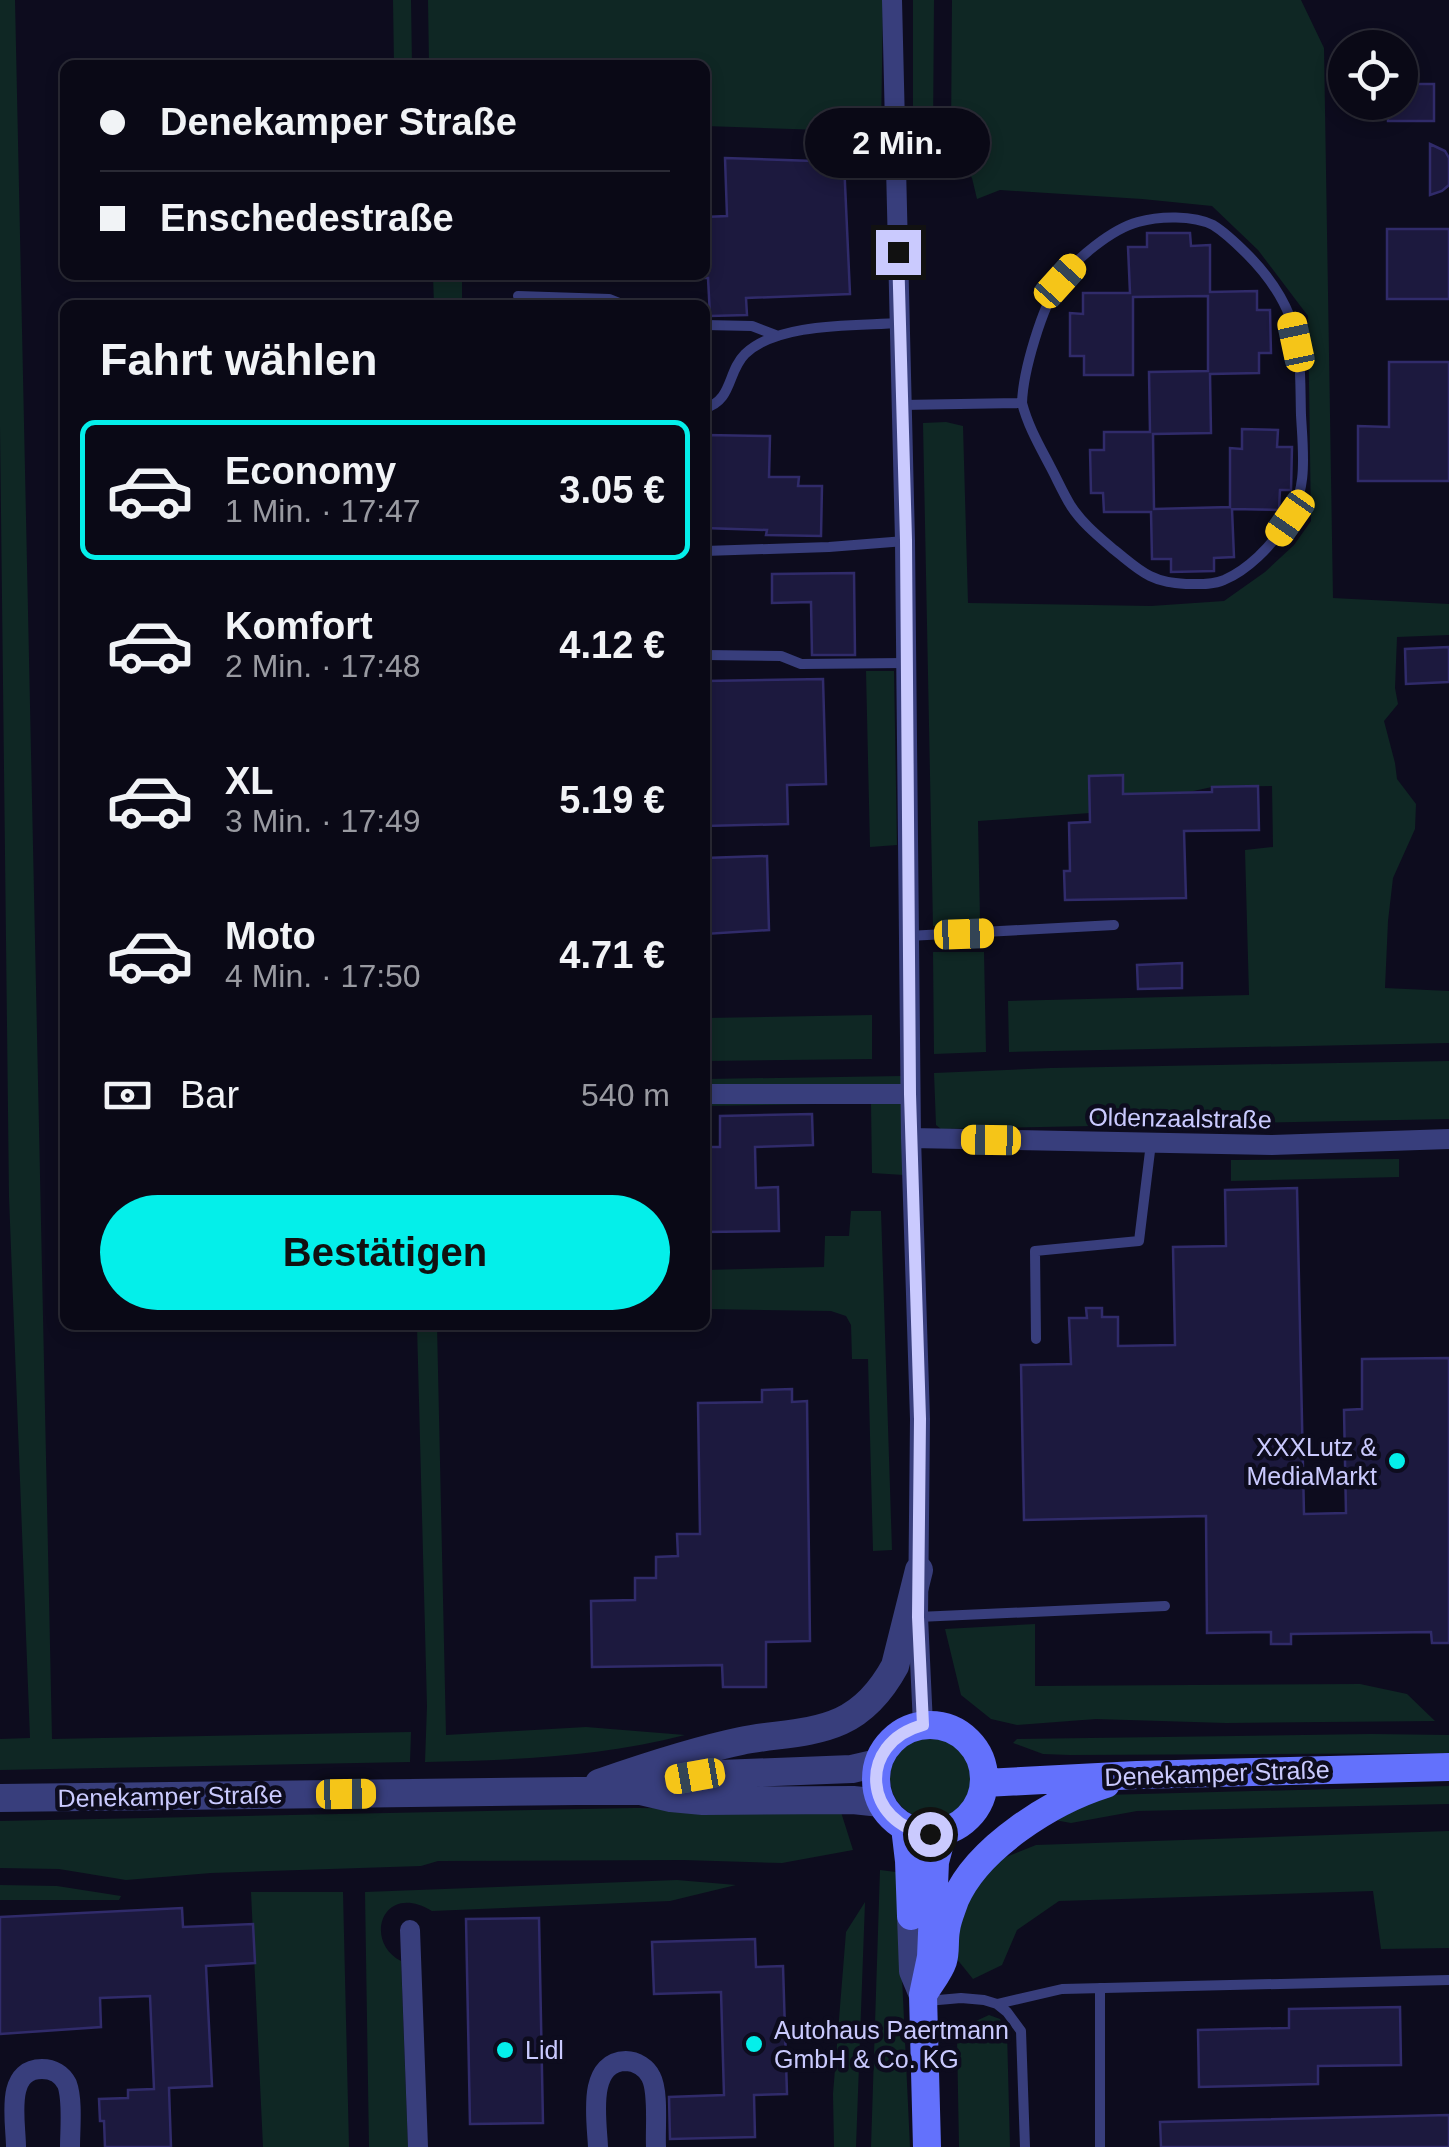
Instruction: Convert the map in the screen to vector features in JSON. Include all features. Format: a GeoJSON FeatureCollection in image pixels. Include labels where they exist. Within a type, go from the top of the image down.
{"type":"FeatureCollection","features":[{"type":"Feature","properties":{"kind":"main road"},"geometry":{"type":"LineString","coordinates":[[923,1725],[954,1730],[968,1740],[983,1767],[984,1783],[976,1809],[956,1827],[930,1834],[904,1827],[891,1817],[877,1790],[878,1763],[884,1749],[908,1729],[923,1725]]}},
{"type":"Feature","properties":{"kind":"main road","name":"Denekamper Straße"},"geometry":{"type":"LineString","coordinates":[[984,1783],[1449,1767]]}},
{"type":"Feature","properties":{"kind":"main road"},"geometry":{"type":"LineString","coordinates":[[923,1998],[943,1960],[946,1930],[955,1902],[966,1877],[982,1859],[1063,1802],[1136,1775]]}},
{"type":"Feature","properties":{"kind":"main road"},"geometry":{"type":"LineString","coordinates":[[904,1827],[911,1916]]}},
{"type":"Feature","properties":{"kind":"main road"},"geometry":{"type":"LineString","coordinates":[[927,2147],[923,1998],[931,1957],[935,1862],[943,1832]]}},
{"type":"Feature","properties":{"kind":"street"},"geometry":{"type":"LineString","coordinates":[[892,0],[906,540],[910,1094],[920,1419],[918,1617],[923,1725]]}},
{"type":"Feature","properties":{"kind":"street"},"geometry":{"type":"LineString","coordinates":[[710,1094],[910,1094]]}},
{"type":"Feature","properties":{"kind":"street","name":"Oldenzaalstraße"},"geometry":{"type":"LineString","coordinates":[[911,1138],[1272,1145],[1449,1139]]}},
{"type":"Feature","properties":{"kind":"street"},"geometry":{"type":"LineString","coordinates":[[577,1791],[740,1741],[818,1729],[844,1720],[866,1705],[895,1666],[920,1570]]}},
{"type":"Feature","properties":{"kind":"street","name":"Denekamper Straße"},"geometry":{"type":"LineString","coordinates":[[641,1792],[670,1780],[695,1776],[852,1769],[878,1763]]}},
{"type":"Feature","properties":{"kind":"street","name":"Denekamper Straße"},"geometry":{"type":"LineString","coordinates":[[0,1798],[577,1791],[641,1792],[703,1801],[882,1803]]}},
{"type":"Feature","properties":{"kind":"street"},"geometry":{"type":"LineString","coordinates":[[911,1916],[913,1971],[923,1998]]}},
{"type":"Feature","properties":{"kind":"street"},"geometry":{"type":"LineString","coordinates":[[410,1930],[418,2147]]}},
{"type":"Feature","properties":{"kind":"street"},"geometry":{"type":"LineString","coordinates":[[598,2147],[599,2080],[607,2068],[631,2060],[652,2078],[656,2147]]}},
{"type":"Feature","properties":{"kind":"street"},"geometry":{"type":"LineString","coordinates":[[16,2147],[18,2083],[23,2075],[47,2068],[58,2072],[66,2082],[70,2147]]}},
{"type":"Feature","properties":{"kind":"lane"},"geometry":{"type":"LineString","coordinates":[[1185,219],[1210,224],[1231,238],[1259,266],[1291,318],[1300,389],[1304,478],[1300,496],[1277,537],[1244,568],[1222,581],[1167,583],[1130,563],[1072,508],[1028,423],[1022,403],[1023,382],[1046,310],[1060,281],[1081,257],[1137,222],[1185,219]]}},
{"type":"Feature","properties":{"kind":"lane"},"geometry":{"type":"LineString","coordinates":[[518,296],[612,300]]}},
{"type":"Feature","properties":{"kind":"lane"},"geometry":{"type":"LineString","coordinates":[[710,408],[730,388],[738,361],[765,340],[821,329],[899,324]]}},
{"type":"Feature","properties":{"kind":"lane"},"geometry":{"type":"LineString","coordinates":[[710,325],[752,326],[779,336]]}},
{"type":"Feature","properties":{"kind":"lane"},"geometry":{"type":"LineString","coordinates":[[900,405],[1022,403]]}},
{"type":"Feature","properties":{"kind":"lane"},"geometry":{"type":"LineString","coordinates":[[710,550],[830,547],[906,540]]}},
{"type":"Feature","properties":{"kind":"lane"},"geometry":{"type":"LineString","coordinates":[[710,655],[781,656],[802,664],[906,663]]}},
{"type":"Feature","properties":{"kind":"lane"},"geometry":{"type":"LineString","coordinates":[[908,936],[1114,925]]}},
{"type":"Feature","properties":{"kind":"lane"},"geometry":{"type":"LineString","coordinates":[[1036,1339],[1034,1251],[1139,1241],[1150,1143]]}},
{"type":"Feature","properties":{"kind":"lane"},"geometry":{"type":"LineString","coordinates":[[918,1617],[1165,1606]]}},
{"type":"Feature","properties":{"kind":"lane"},"geometry":{"type":"LineString","coordinates":[[923,1998],[961,1998],[997,2004],[1062,1989],[1449,1980]]}},
{"type":"Feature","properties":{"kind":"lane"},"geometry":{"type":"LineString","coordinates":[[1100,1988],[1100,2147]]}},
{"type":"Feature","properties":{"kind":"lane"},"geometry":{"type":"LineString","coordinates":[[997,2004],[1022,2031],[1025,2147]]}},
{"type":"Feature","properties":{"kind":"green space"},"geometry":{"type":"Polygon","coordinates":[[[0,0],[15,0],[52,1739],[411,1732],[410,1762],[0,1770],[0,1739],[30,1738],[9,1197],[0,427],[0,0]]]}},
{"type":"Feature","properties":{"kind":"green space"},"geometry":{"type":"Polygon","coordinates":[[[393,0],[411,0],[412,60],[394,60],[393,0]]]}},
{"type":"Feature","properties":{"kind":"green space"},"geometry":{"type":"Polygon","coordinates":[[[428,0],[883,0],[881,132],[710,126],[710,60],[429,60],[428,0]]]}},
{"type":"Feature","properties":{"kind":"green space"},"geometry":{"type":"Polygon","coordinates":[[[913,0],[934,0],[933,135],[913,131],[913,0]]]}},
{"type":"Feature","properties":{"kind":"green space"},"geometry":{"type":"Polygon","coordinates":[[[952,0],[1301,0],[1324,48],[1333,598],[1449,604],[1449,635],[1397,637],[1398,704],[1384,721],[1397,779],[1416,804],[1415,829],[1393,878],[1385,988],[1449,991],[1449,1043],[1009,1052],[1008,1001],[1249,995],[1245,850],[1273,847],[1272,786],[1123,794],[1090,813],[978,821],[980,920],[974,927],[933,926],[923,423],[963,426],[968,603],[1151,606],[1224,601],[1265,572],[1294,545],[1311,521],[1308,316],[1258,250],[1212,206],[1000,190],[977,199],[972,178],[940,136],[951,137],[952,0]]]}},
{"type":"Feature","properties":{"kind":"green space"},"geometry":{"type":"Polygon","coordinates":[[[433,280],[462,280],[462,300],[434,300],[433,280]]]}},
{"type":"Feature","properties":{"kind":"green space"},"geometry":{"type":"Polygon","coordinates":[[[866,671],[894,671],[897,845],[870,847],[866,671]]]}},
{"type":"Feature","properties":{"kind":"green space"},"geometry":{"type":"Polygon","coordinates":[[[933,952],[984,952],[986,1052],[934,1054],[933,952]]]}},
{"type":"Feature","properties":{"kind":"green space"},"geometry":{"type":"Polygon","coordinates":[[[872,1015],[872,1059],[710,1061],[710,1018],[872,1015]]]}},
{"type":"Feature","properties":{"kind":"green space"},"geometry":{"type":"Polygon","coordinates":[[[1449,1061],[1449,1119],[941,1129],[936,1125],[934,1073],[1449,1061]]]}},
{"type":"Feature","properties":{"kind":"green space"},"geometry":{"type":"Polygon","coordinates":[[[902,1076],[904,1175],[872,1173],[871,1103],[710,1106],[710,1079],[902,1076]]]}},
{"type":"Feature","properties":{"kind":"green space"},"geometry":{"type":"Polygon","coordinates":[[[1399,1159],[1399,1177],[1231,1181],[1231,1160],[1399,1159]]]}},
{"type":"Feature","properties":{"kind":"green space"},"geometry":{"type":"Polygon","coordinates":[[[851,1211],[881,1211],[892,1550],[873,1551],[868,1359],[852,1359],[851,1325],[846,1316],[831,1311],[710,1309],[710,1270],[824,1267],[825,1236],[849,1236],[851,1211]]]}},
{"type":"Feature","properties":{"kind":"green space"},"geometry":{"type":"Polygon","coordinates":[[[417,1330],[437,1330],[446,1735],[586,1727],[685,1735],[589,1753],[425,1762],[427,1706],[417,1330]]]}},
{"type":"Feature","properties":{"kind":"green space"},"geometry":{"type":"Polygon","coordinates":[[[1035,1624],[1035,1686],[1360,1684],[1407,1694],[1435,1721],[1226,1723],[1096,1719],[1017,1725],[991,1719],[961,1695],[945,1629],[1035,1624]]]}},
{"type":"Feature","properties":{"kind":"green space"},"geometry":{"type":"Polygon","coordinates":[[[1449,1735],[1449,1753],[1070,1755],[1043,1754],[1013,1743],[1017,1739],[1449,1735]]]}},
{"type":"Feature","properties":{"kind":"green space"},"geometry":{"type":"Polygon","coordinates":[[[931,1737],[947,1740],[960,1749],[969,1762],[969,1794],[960,1807],[947,1816],[931,1819],[915,1816],[902,1807],[893,1794],[890,1778],[893,1762],[902,1749],[915,1740],[931,1737]]]}},
{"type":"Feature","properties":{"kind":"green space"},"geometry":{"type":"Polygon","coordinates":[[[1449,1786],[1449,1804],[1137,1811],[1071,1823],[1049,1819],[1104,1795],[1449,1786]]]}},
{"type":"Feature","properties":{"kind":"green space"},"geometry":{"type":"Polygon","coordinates":[[[635,1808],[840,1809],[853,1850],[782,1863],[438,1861],[421,1866],[126,1880],[59,1869],[0,1868],[0,1821],[635,1808]]]}},
{"type":"Feature","properties":{"kind":"green space"},"geometry":{"type":"Polygon","coordinates":[[[1449,1831],[1449,1948],[1381,1949],[1373,1891],[1059,1901],[1017,1930],[1002,1965],[973,1979],[948,1948],[977,1876],[1006,1857],[1036,1845],[1449,1831]]]}},
{"type":"Feature","properties":{"kind":"green space"},"geometry":{"type":"Polygon","coordinates":[[[880,1870],[896,1872],[910,2147],[871,2147],[880,1870]]]}},
{"type":"Feature","properties":{"kind":"green space"},"geometry":{"type":"Polygon","coordinates":[[[677,1880],[736,1885],[670,1901],[432,1911],[401,1903],[390,1909],[381,1929],[389,1952],[401,1961],[408,2147],[369,2147],[365,1892],[677,1880]]]}},
{"type":"Feature","properties":{"kind":"green space"},"geometry":{"type":"Polygon","coordinates":[[[0,1885],[57,1886],[121,1896],[119,1900],[0,1900],[0,1885]]]}},
{"type":"Feature","properties":{"kind":"green space"},"geometry":{"type":"Polygon","coordinates":[[[251,1892],[343,1892],[349,2147],[263,2147],[251,1892]]]}},
{"type":"Feature","properties":{"kind":"green space"},"geometry":{"type":"Polygon","coordinates":[[[865,1902],[856,2147],[834,2147],[833,2094],[846,1932],[865,1902]]]}},
{"type":"Feature","properties":{"kind":"green space"},"geometry":{"type":"Polygon","coordinates":[[[989,2015],[1000,2019],[1007,2031],[1010,2147],[959,2147],[957,2037],[963,2027],[989,2015]]]}},
{"type":"Feature","properties":{"kind":"building"},"geometry":{"type":"Polygon","coordinates":[[[1418,84],[1434,84],[1434,121],[1388,121],[1418,120],[1418,84]]]}},
{"type":"Feature","properties":{"kind":"building"},"geometry":{"type":"Polygon","coordinates":[[[1430,144],[1445,151],[1449,158],[1449,185],[1430,195],[1430,144]]]}},
{"type":"Feature","properties":{"kind":"building"},"geometry":{"type":"Polygon","coordinates":[[[725,158],[844,162],[850,294],[746,298],[747,315],[710,316],[710,217],[727,216],[725,158]]]}},
{"type":"Feature","properties":{"kind":"building"},"geometry":{"type":"Polygon","coordinates":[[[1387,229],[1449,229],[1449,299],[1387,299],[1387,229]]]}},
{"type":"Feature","properties":{"kind":"building"},"geometry":{"type":"Polygon","coordinates":[[[1147,233],[1190,233],[1191,246],[1210,245],[1210,292],[1257,291],[1257,310],[1270,310],[1271,353],[1259,353],[1259,373],[1210,374],[1211,433],[1153,434],[1154,509],[1230,507],[1230,448],[1242,449],[1242,429],[1278,430],[1277,447],[1292,447],[1291,490],[1280,490],[1279,510],[1232,509],[1234,557],[1214,558],[1214,571],[1171,572],[1171,559],[1152,559],[1151,512],[1104,512],[1103,493],[1091,493],[1090,450],[1104,450],[1104,432],[1150,432],[1149,372],[1208,371],[1208,296],[1133,297],[1133,375],[1084,375],[1084,356],[1070,356],[1070,313],[1083,314],[1083,293],[1130,293],[1128,247],[1147,247],[1147,233]]]}},
{"type":"Feature","properties":{"kind":"building"},"geometry":{"type":"Polygon","coordinates":[[[1389,362],[1449,362],[1449,481],[1358,481],[1358,426],[1389,427],[1389,362]]]}},
{"type":"Feature","properties":{"kind":"building"},"geometry":{"type":"Polygon","coordinates":[[[710,435],[770,436],[769,477],[799,477],[798,486],[822,486],[821,536],[766,535],[767,530],[710,528],[710,435]]]}},
{"type":"Feature","properties":{"kind":"building"},"geometry":{"type":"Polygon","coordinates":[[[854,573],[855,655],[812,655],[811,602],[772,603],[772,574],[854,573]]]}},
{"type":"Feature","properties":{"kind":"building"},"geometry":{"type":"Polygon","coordinates":[[[1449,647],[1449,682],[1406,684],[1405,649],[1449,647]]]}},
{"type":"Feature","properties":{"kind":"building"},"geometry":{"type":"Polygon","coordinates":[[[823,679],[826,784],[787,785],[788,824],[710,826],[710,681],[823,679]]]}},
{"type":"Feature","properties":{"kind":"building"},"geometry":{"type":"Polygon","coordinates":[[[1123,775],[1123,794],[1212,792],[1212,787],[1258,786],[1259,830],[1184,831],[1186,898],[1065,900],[1064,871],[1070,871],[1069,823],[1090,822],[1089,776],[1123,775]]]}},
{"type":"Feature","properties":{"kind":"building"},"geometry":{"type":"Polygon","coordinates":[[[767,856],[769,930],[710,934],[710,858],[767,856]]]}},
{"type":"Feature","properties":{"kind":"building"},"geometry":{"type":"Polygon","coordinates":[[[1182,963],[1182,988],[1138,989],[1137,965],[1182,963]]]}},
{"type":"Feature","properties":{"kind":"building"},"geometry":{"type":"Polygon","coordinates":[[[812,1114],[813,1145],[755,1147],[756,1188],[778,1187],[779,1231],[710,1232],[710,1147],[720,1147],[720,1116],[812,1114]]]}},
{"type":"Feature","properties":{"kind":"building"},"geometry":{"type":"Polygon","coordinates":[[[1297,1188],[1304,1514],[1346,1513],[1344,1410],[1362,1409],[1362,1359],[1449,1358],[1449,1643],[1432,1643],[1431,1632],[1291,1634],[1291,1644],[1271,1644],[1271,1632],[1207,1633],[1206,1516],[1024,1520],[1021,1365],[1071,1364],[1069,1318],[1087,1318],[1086,1308],[1102,1308],[1102,1317],[1118,1317],[1118,1346],[1175,1345],[1173,1247],[1226,1246],[1225,1190],[1297,1188]]]}},
{"type":"Feature","properties":{"kind":"building"},"geometry":{"type":"Polygon","coordinates":[[[792,1389],[792,1402],[807,1401],[810,1641],[766,1642],[766,1687],[723,1687],[722,1665],[592,1667],[591,1601],[635,1600],[635,1578],[656,1578],[656,1557],[678,1556],[677,1534],[700,1534],[698,1403],[762,1402],[762,1390],[792,1389]]]}},
{"type":"Feature","properties":{"kind":"building"},"geometry":{"type":"Polygon","coordinates":[[[182,1908],[183,1927],[253,1924],[255,1963],[206,1966],[212,2086],[169,2088],[171,2147],[105,2147],[99,2099],[128,2098],[128,2090],[154,2089],[150,1996],[100,1998],[101,2027],[0,2034],[0,1917],[182,1908]]]}},
{"type":"Feature","properties":{"kind":"building","name":"Lidl"},"geometry":{"type":"Polygon","coordinates":[[[539,1918],[543,2123],[470,2124],[466,1919],[539,1918]]]}},
{"type":"Feature","properties":{"kind":"building","name":"Autohaus Paertmann GmbH & Co. KG"},"geometry":{"type":"Polygon","coordinates":[[[755,1939],[756,1967],[783,1966],[787,2094],[754,2095],[755,2137],[670,2139],[669,2097],[724,2095],[721,1992],[654,1994],[652,1942],[755,1939]]]}},
{"type":"Feature","properties":{"kind":"building"},"geometry":{"type":"Polygon","coordinates":[[[1400,2007],[1401,2065],[1318,2066],[1318,2084],[1199,2087],[1198,2030],[1289,2028],[1289,2009],[1400,2007]]]}},
{"type":"Feature","properties":{"kind":"building"},"geometry":{"type":"Polygon","coordinates":[[[1449,2115],[1449,2147],[1161,2147],[1160,2122],[1449,2115]]]}},
{"type":"Feature","properties":{"kind":"place","name":"XXXLutz & MediaMarkt"},"geometry":{"type":"Point","coordinates":[1397,1461]}},
{"type":"Feature","properties":{"kind":"place","name":"Autohaus Paertmann GmbH & Co. KG"},"geometry":{"type":"Point","coordinates":[754,2044]}},
{"type":"Feature","properties":{"kind":"place","name":"Lidl"},"geometry":{"type":"Point","coordinates":[505,2050]}},
{"type":"Feature","properties":{"kind":"route"},"geometry":{"type":"LineString","coordinates":[[898,252],[906,540],[910,1094],[920,1419],[918,1617],[923,1725],[908,1729],[884,1749],[876,1777],[877,1790],[891,1817],[904,1827],[930,1834]]}}]}
